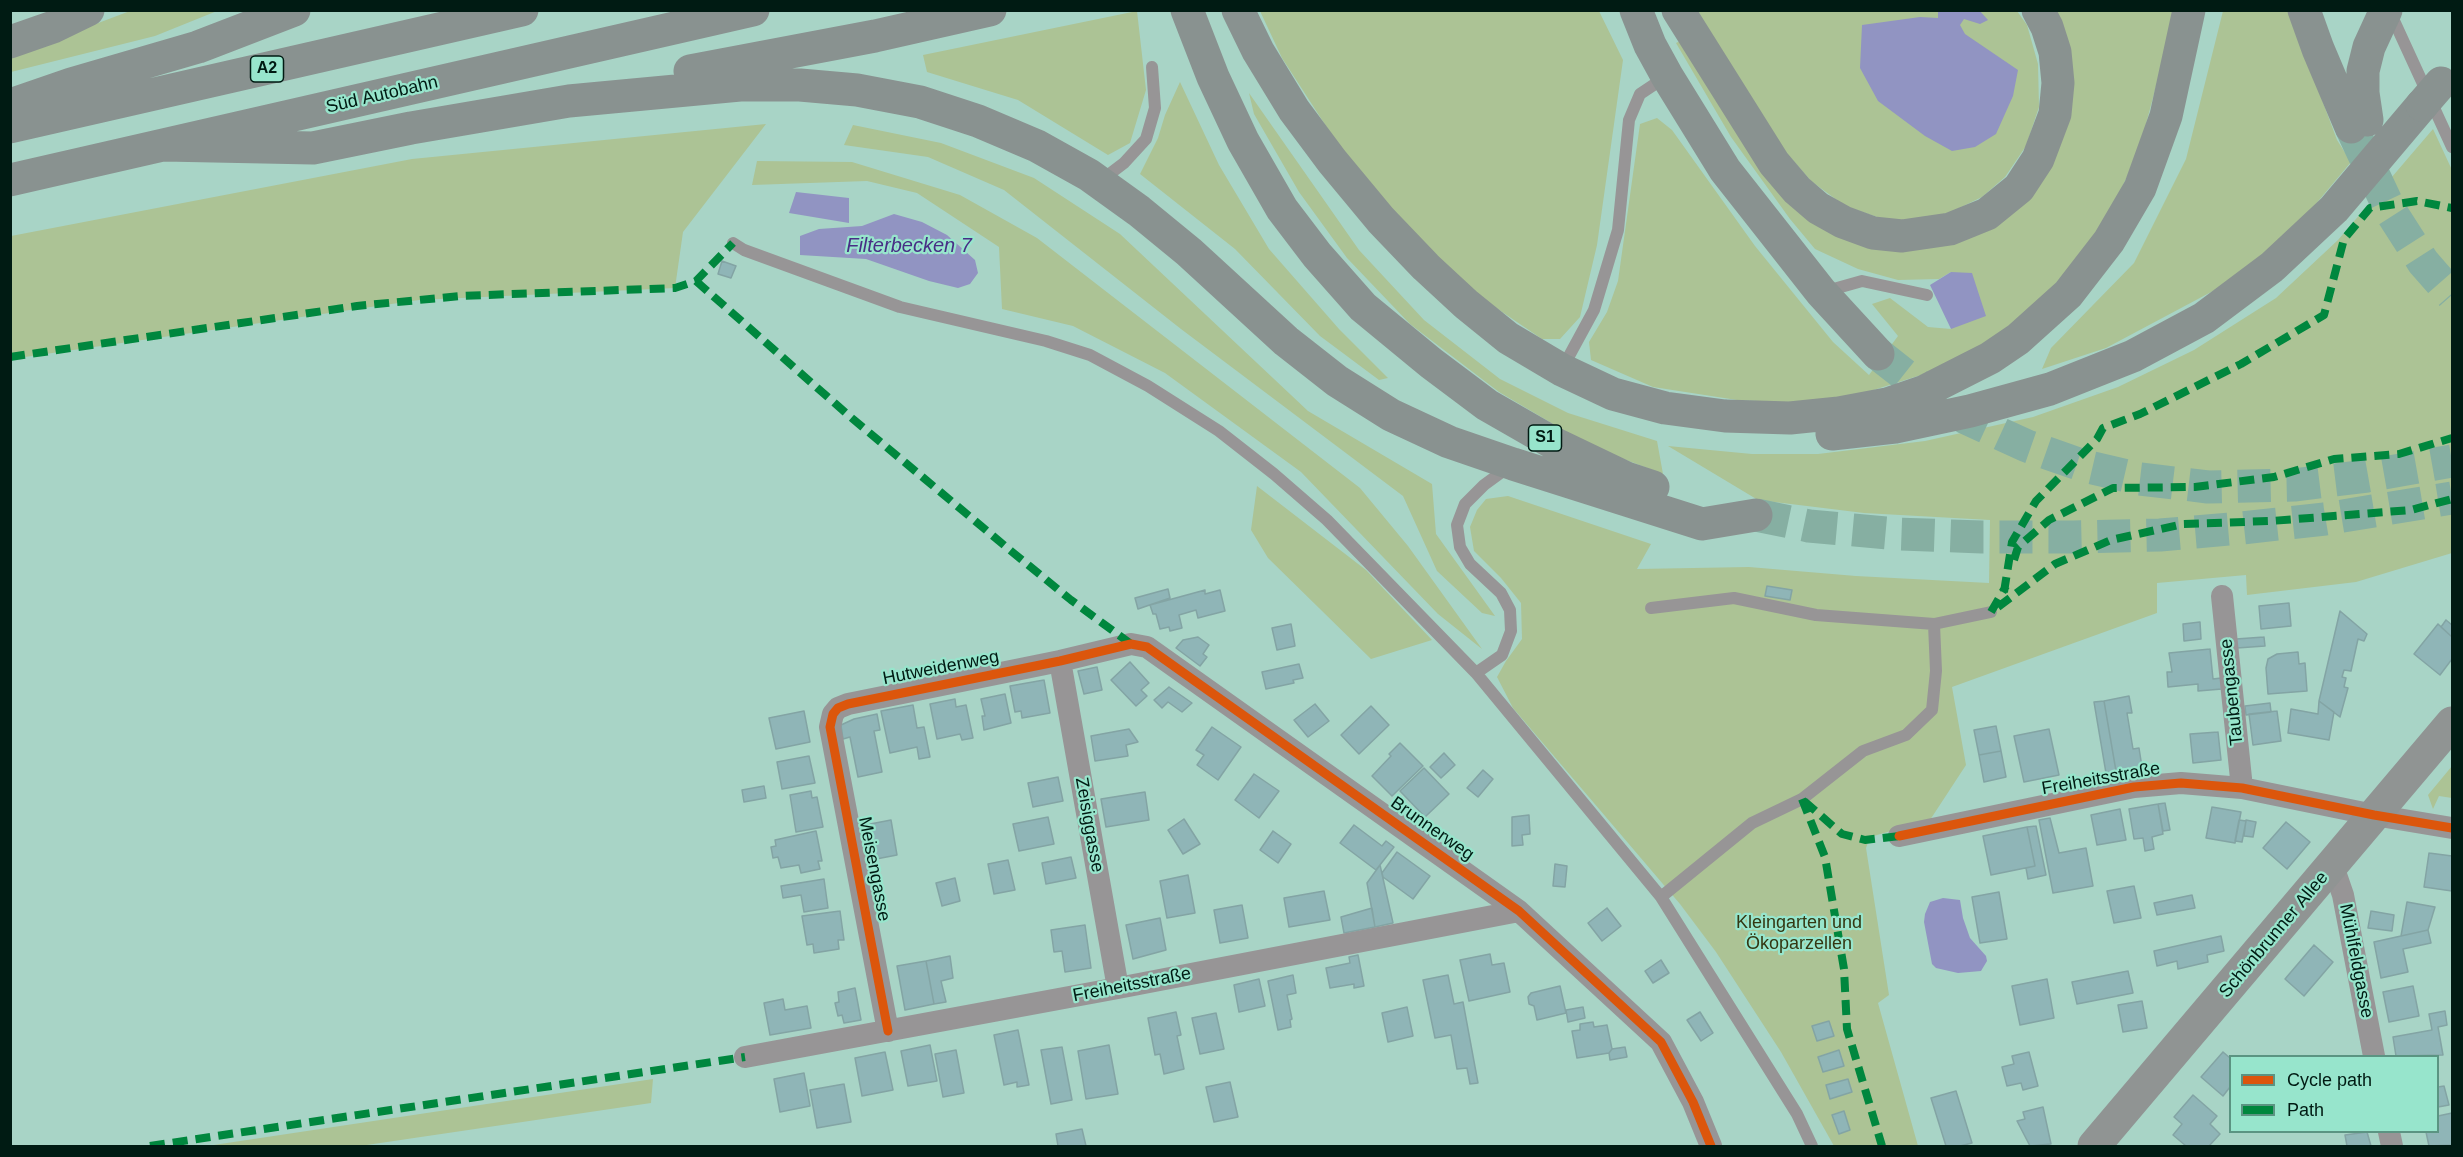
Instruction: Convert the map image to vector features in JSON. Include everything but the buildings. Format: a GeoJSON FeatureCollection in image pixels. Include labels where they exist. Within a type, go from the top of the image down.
{"type":"FeatureCollection","features":[{"type":"Feature","properties":{"kind":"highway"},"geometry":{"type":"LineString","coordinates":[[10,19],[32,10]]}},
{"type":"Feature","properties":{"kind":"highway"},"geometry":{"type":"LineString","coordinates":[[10,42],[53,27],[88,10]]}},
{"type":"Feature","properties":{"kind":"highway"},"geometry":{"type":"LineString","coordinates":[[10,105],[71,84],[198,47],[294,10]]}},
{"type":"Feature","properties":{"kind":"highway","name":"A2"},"geometry":{"type":"LineString","coordinates":[[10,127],[522,10]]}},
{"type":"Feature","properties":{"kind":"highway","name":"Süd Autobahn"},"geometry":{"type":"LineString","coordinates":[[10,180],[753,10]]}},
{"type":"Feature","properties":{"kind":"highway"},"geometry":{"type":"LineString","coordinates":[[569,101],[681,72],[875,36],[990,10]]}},
{"type":"Feature","properties":{"kind":"highway"},"geometry":{"type":"LineString","coordinates":[[1238,10],[1258,51],[1294,110],[1332,161],[1381,220],[1426,267],[1508,338],[1562,370],[1613,394],[1665,408],[1725,416],[1790,418],[1839,413],[1887,404],[1915,394],[1990,358],[2043,318],[2091,266],[2140,188],[2166,116],[2189,10]]}},
{"type":"Feature","properties":{"kind":"highway"},"geometry":{"type":"LineString","coordinates":[[1630,10],[1667,76],[1725,170],[1821,292],[1878,354]]}},
{"type":"Feature","properties":{"kind":"highway"},"geometry":{"type":"LineString","coordinates":[[1636,10],[1650,45]]}},
{"type":"Feature","properties":{"kind":"highway"},"geometry":{"type":"LineString","coordinates":[[1678,10],[1774,163],[1797,190],[1818,208],[1843,222],[1874,233],[1902,236],[1950,229],[1987,213],[2019,188],[2038,159],[2055,114],[2058,83],[2055,52],[2047,27],[2038,10]]}},
{"type":"Feature","properties":{"kind":"highway"},"geometry":{"type":"LineString","coordinates":[[2304,10],[2359,123],[2363,71],[2369,47],[2388,10]]}},
{"type":"Feature","properties":{"kind":"highway","name":"S1"},"geometry":{"type":"LineString","coordinates":[[1188,12],[1213,77],[1243,141],[1282,209],[1317,255],[1364,307],[1487,405],[1555,444],[1626,478],[1700,502],[1756,515],[1702,524],[1513,464]]}},
{"type":"Feature","properties":{"kind":"highway"},"geometry":{"type":"LineString","coordinates":[[164,145],[313,148],[411,128],[569,101],[740,85],[800,85],[857,90],[920,102],[978,121],[1037,146],[1099,182],[1189,252],[1286,341],[1337,381],[1391,415],[1449,441],[1513,464]]}},
{"type":"Feature","properties":{"kind":"highway"},"geometry":{"type":"LineString","coordinates":[[1760,417],[1789,435],[1844,434],[1895,427],[1970,411],[2050,388],[2133,356],[2204,318],[2272,267],[2334,209],[2438,86]]}},
{"type":"Feature","properties":{"kind":"main road","name":"Schönbrunner Allee"},"geometry":{"type":"LineString","coordinates":[[2094,1146],[2452,723]]}},
{"type":"Feature","properties":{"kind":"street","name":"Taubengasse"},"geometry":{"type":"LineString","coordinates":[[2222,596],[2242,789]]}},
{"type":"Feature","properties":{"kind":"street","name":"Brunnerweg"},"geometry":{"type":"LineString","coordinates":[[1060,662],[1131,644],[1147,647],[1519,911],[1661,1042],[1694,1102],[1711,1146]]}},
{"type":"Feature","properties":{"kind":"street","name":"Hutweidenweg"},"geometry":{"type":"LineString","coordinates":[[832,714],[838,708],[848,704],[1060,662]]}},
{"type":"Feature","properties":{"kind":"street","name":"Zeisiggasse"},"geometry":{"type":"LineString","coordinates":[[1060,662],[1118,988]]}},
{"type":"Feature","properties":{"kind":"street","name":"Meisengasse"},"geometry":{"type":"LineString","coordinates":[[832,714],[830,727],[888,1031]]}},
{"type":"Feature","properties":{"kind":"street","name":"Freiheitsstraße"},"geometry":{"type":"LineString","coordinates":[[1899,836],[2134,787],[2181,783],[2242,789],[2452,828]]}},
{"type":"Feature","properties":{"kind":"street","name":"Mühlfeldgasse"},"geometry":{"type":"LineString","coordinates":[[2333,866],[2343,895],[2374,1055]]}},
{"type":"Feature","properties":{"kind":"street","name":"Freiheitsstraße"},"geometry":{"type":"LineString","coordinates":[[745,1057],[1519,911]]}},
{"type":"Feature","properties":{"kind":"lane"},"geometry":{"type":"LineString","coordinates":[[2388,10],[2452,147]]}},
{"type":"Feature","properties":{"kind":"lane"},"geometry":{"type":"LineString","coordinates":[[1099,182],[1124,163],[1146,139],[1155,108],[1152,67]]}},
{"type":"Feature","properties":{"kind":"lane"},"geometry":{"type":"LineString","coordinates":[[1562,370],[1594,310],[1618,230],[1629,120],[1640,94],[1667,76]]}},
{"type":"Feature","properties":{"kind":"lane"},"geometry":{"type":"LineString","coordinates":[[733,243],[744,250],[900,307],[1046,341],[1090,355],[1148,386],[1219,431],[1274,474],[1327,520],[1476,673],[1661,897],[1797,1114],[1812,1146]]}},
{"type":"Feature","properties":{"kind":"lane"},"geometry":{"type":"LineString","coordinates":[[1821,292],[1862,281],[1927,295]]}},
{"type":"Feature","properties":{"kind":"lane"},"geometry":{"type":"LineString","coordinates":[[1476,673],[1502,655],[1511,631],[1510,610],[1501,593],[1470,564],[1460,547],[1457,525],[1466,504],[1484,485],[1513,464]]}},
{"type":"Feature","properties":{"kind":"lane"},"geometry":{"type":"LineString","coordinates":[[1651,608],[1734,598],[1815,615],[1934,624],[1991,612]]}},
{"type":"Feature","properties":{"kind":"lane"},"geometry":{"type":"LineString","coordinates":[[1661,897],[1752,823],[1802,799],[1863,751],[1906,735],[1932,710],[1936,671],[1934,624]]}},
{"type":"Feature","properties":{"kind":"green space"},"geometry":{"type":"Polygon","coordinates":[[[130,11],[217,11],[155,36],[11,72],[11,56],[130,11]]]}},
{"type":"Feature","properties":{"kind":"green space"},"geometry":{"type":"Polygon","coordinates":[[[1137,11],[1146,90],[1130,143],[1108,155],[1018,100],[927,72],[923,55],[1137,11]]]}},
{"type":"Feature","properties":{"kind":"green space"},"geometry":{"type":"Polygon","coordinates":[[[1260,11],[1599,11],[1623,60],[1597,245],[1580,317],[1560,339],[1542,339],[1486,301],[1404,227],[1335,140],[1282,58],[1260,11]]]}},
{"type":"Feature","properties":{"kind":"green space"},"geometry":{"type":"Polygon","coordinates":[[[1698,11],[2017,11],[2027,25],[2038,64],[2039,107],[2026,146],[2005,177],[1982,197],[1951,212],[1918,221],[1883,219],[1845,206],[1811,181],[1783,149],[1732,73],[1698,11]]]}},
{"type":"Feature","properties":{"kind":"green space"},"geometry":{"type":"Polygon","coordinates":[[[2053,11],[2176,11],[2138,154],[2110,212],[2080,255],[2038,304],[1993,338],[1943,368],[1861,394],[1799,403],[1737,400],[1653,387],[1591,360],[1589,342],[1607,312],[1618,281],[1640,124],[1657,118],[1672,130],[1755,246],[1833,342],[1869,375],[1898,336],[1872,304],[1890,298],[1928,327],[1951,329],[1951,272],[1939,279],[1898,280],[1858,269],[1815,249],[1790,219],[1731,137],[1676,43],[1680,41],[1782,192],[1912,247],[2045,171],[2053,11]]]}},
{"type":"Feature","properties":{"kind":"green space"},"geometry":{"type":"Polygon","coordinates":[[[2223,11],[2289,11],[2337,140],[2351,162],[2294,230],[2228,283],[2106,348],[2042,369],[2051,348],[2134,263],[2186,159],[2223,11]]]}},
{"type":"Feature","properties":{"kind":"green space"},"geometry":{"type":"Polygon","coordinates":[[[1180,82],[1219,165],[1269,249],[1339,329],[1388,378],[1379,380],[1320,336],[1235,249],[1140,174],[1158,138],[1165,115],[1180,82]]]}},
{"type":"Feature","properties":{"kind":"green space"},"geometry":{"type":"Polygon","coordinates":[[[1249,93],[1359,250],[1424,320],[1500,379],[1568,413],[1657,441],[1663,474],[1592,447],[1499,392],[1410,324],[1347,258],[1299,192],[1254,114],[1249,93]]]}},
{"type":"Feature","properties":{"kind":"green space"},"geometry":{"type":"Polygon","coordinates":[[[766,124],[683,232],[675,288],[419,300],[11,359],[11,236],[412,159],[766,124]]]}},
{"type":"Feature","properties":{"kind":"green space"},"geometry":{"type":"Polygon","coordinates":[[[853,125],[941,143],[1034,178],[1120,234],[1308,411],[1432,484],[1436,534],[1495,616],[1482,613],[1437,571],[1403,496],[1181,329],[1004,190],[928,157],[844,145],[853,125]]]}},
{"type":"Feature","properties":{"kind":"green space","name":"Kleingarten und Ökoparzellen"},"geometry":{"type":"Polygon","coordinates":[[[2433,129],[2452,170],[2452,553],[2356,582],[2247,595],[2246,575],[2157,583],[2157,613],[1952,687],[1966,765],[1930,820],[1870,837],[1866,848],[1889,995],[1878,1003],[1918,1146],[1834,1146],[1781,1052],[1716,952],[1680,904],[1513,708],[1497,677],[1522,639],[1521,603],[1501,578],[1474,551],[1470,527],[1477,510],[1486,499],[1508,496],[1651,544],[1637,569],[1749,567],[1856,576],[1989,583],[1990,520],[1864,513],[1758,500],[1668,446],[1752,454],[1818,454],[1925,441],[2033,417],[2118,387],[2194,350],[2276,298],[2338,240],[2433,129]]]}},
{"type":"Feature","properties":{"kind":"green space"},"geometry":{"type":"Polygon","coordinates":[[[757,161],[852,162],[960,195],[1037,238],[1360,488],[1408,546],[1482,649],[1438,614],[1301,472],[1165,373],[1073,326],[1002,309],[999,247],[917,193],[867,181],[752,185],[757,161]]]}},
{"type":"Feature","properties":{"kind":"green space"},"geometry":{"type":"Polygon","coordinates":[[[1257,486],[1366,570],[1432,640],[1371,659],[1268,558],[1251,530],[1257,486]]]}},
{"type":"Feature","properties":{"kind":"green space"},"geometry":{"type":"Polygon","coordinates":[[[2452,766],[2452,798],[2439,796],[2433,809],[2428,795],[2452,766]]]}},
{"type":"Feature","properties":{"kind":"green space"},"geometry":{"type":"Polygon","coordinates":[[[653,1079],[651,1103],[360,1146],[207,1146],[653,1079]]]}},
{"type":"Feature","properties":{"kind":"water"},"geometry":{"type":"Polygon","coordinates":[[[1979,10],[1988,20],[1980,24],[1964,19],[1960,25],[1965,34],[2018,70],[2013,96],[1996,134],[1975,147],[1952,151],[1925,136],[1878,101],[1860,68],[1862,25],[1920,17],[1938,18],[1938,11],[1979,10]]]}},
{"type":"Feature","properties":{"kind":"water"},"geometry":{"type":"Polygon","coordinates":[[[796,192],[849,198],[849,223],[789,213],[796,192]]]}},
{"type":"Feature","properties":{"kind":"water","name":"Filterbecken 7"},"geometry":{"type":"Polygon","coordinates":[[[894,214],[922,222],[947,235],[975,260],[978,273],[970,284],[958,288],[929,281],[866,259],[800,255],[800,236],[819,229],[862,226],[894,214]]]}},
{"type":"Feature","properties":{"kind":"water"},"geometry":{"type":"Polygon","coordinates":[[[1951,272],[1972,273],[1986,316],[1951,329],[1930,285],[1951,272]]]}},
{"type":"Feature","properties":{"kind":"water"},"geometry":{"type":"Polygon","coordinates":[[[1943,898],[1960,900],[1970,938],[1986,956],[1987,961],[1981,971],[1958,973],[1936,968],[1932,964],[1924,922],[1925,914],[1930,902],[1943,898]]]}},
{"type":"Feature","properties":{"kind":"tunnel"},"geometry":{"type":"LineString","coordinates":[[2351,127],[2391,212],[2423,262],[2452,295]]}},
{"type":"Feature","properties":{"kind":"tunnel"},"geometry":{"type":"LineString","coordinates":[[1878,354],[1920,387],[1966,418],[2027,446],[2084,466],[2140,479],[2208,487],[2294,485],[2367,476],[2452,461]]}},
{"type":"Feature","properties":{"kind":"tunnel"},"geometry":{"type":"LineString","coordinates":[[1756,515],[1809,526],[1898,534],[1982,537],[2160,535],[2325,519],[2452,498]]}},
{"type":"Feature","properties":{"kind":"marked path"},"geometry":{"type":"LineString","coordinates":[[2004,592],[2012,542],[2036,501],[2097,439],[2103,428],[2140,414],[2241,364],[2324,315],[2344,239],[2370,208],[2417,201],[2452,208]]}},
{"type":"Feature","properties":{"kind":"marked path"},"geometry":{"type":"LineString","coordinates":[[10,357],[357,306],[460,296],[675,288],[696,281],[733,243]]}},
{"type":"Feature","properties":{"kind":"marked path"},"geometry":{"type":"LineString","coordinates":[[696,281],[847,414],[1011,551],[1071,600],[1131,644]]}},
{"type":"Feature","properties":{"kind":"marked path"},"geometry":{"type":"LineString","coordinates":[[2014,560],[2018,547],[2049,520],[2113,488],[2195,487],[2274,477],[2334,459],[2399,454],[2452,438]]}},
{"type":"Feature","properties":{"kind":"marked path"},"geometry":{"type":"LineString","coordinates":[[1998,607],[2055,564],[2111,540],[2183,524],[2271,521],[2411,510],[2452,499]]}},
{"type":"Feature","properties":{"kind":"marked path"},"geometry":{"type":"LineString","coordinates":[[1991,612],[2006,586]]}},
{"type":"Feature","properties":{"kind":"marked path"},"geometry":{"type":"LineString","coordinates":[[1802,799],[1825,857],[1844,969],[1847,1029],[1882,1146]]}},
{"type":"Feature","properties":{"kind":"marked path"},"geometry":{"type":"LineString","coordinates":[[1804,801],[1842,834],[1865,840],[1899,836]]}},
{"type":"Feature","properties":{"kind":"marked path"},"geometry":{"type":"LineString","coordinates":[[150,1146],[745,1057]]}},
{"type":"Feature","properties":{"kind":"cycle path"},"geometry":{"type":"LineString","coordinates":[[888,1031],[830,727],[833,714],[838,708],[848,704],[1060,661],[1131,644],[1147,647],[1519,911],[1661,1042],[1693,1102],[1711,1146]]}},
{"type":"Feature","properties":{"kind":"cycle path"},"geometry":{"type":"LineString","coordinates":[[1899,836],[2134,787],[2181,783],[2242,788],[2374,815],[2452,828]]}}]}
